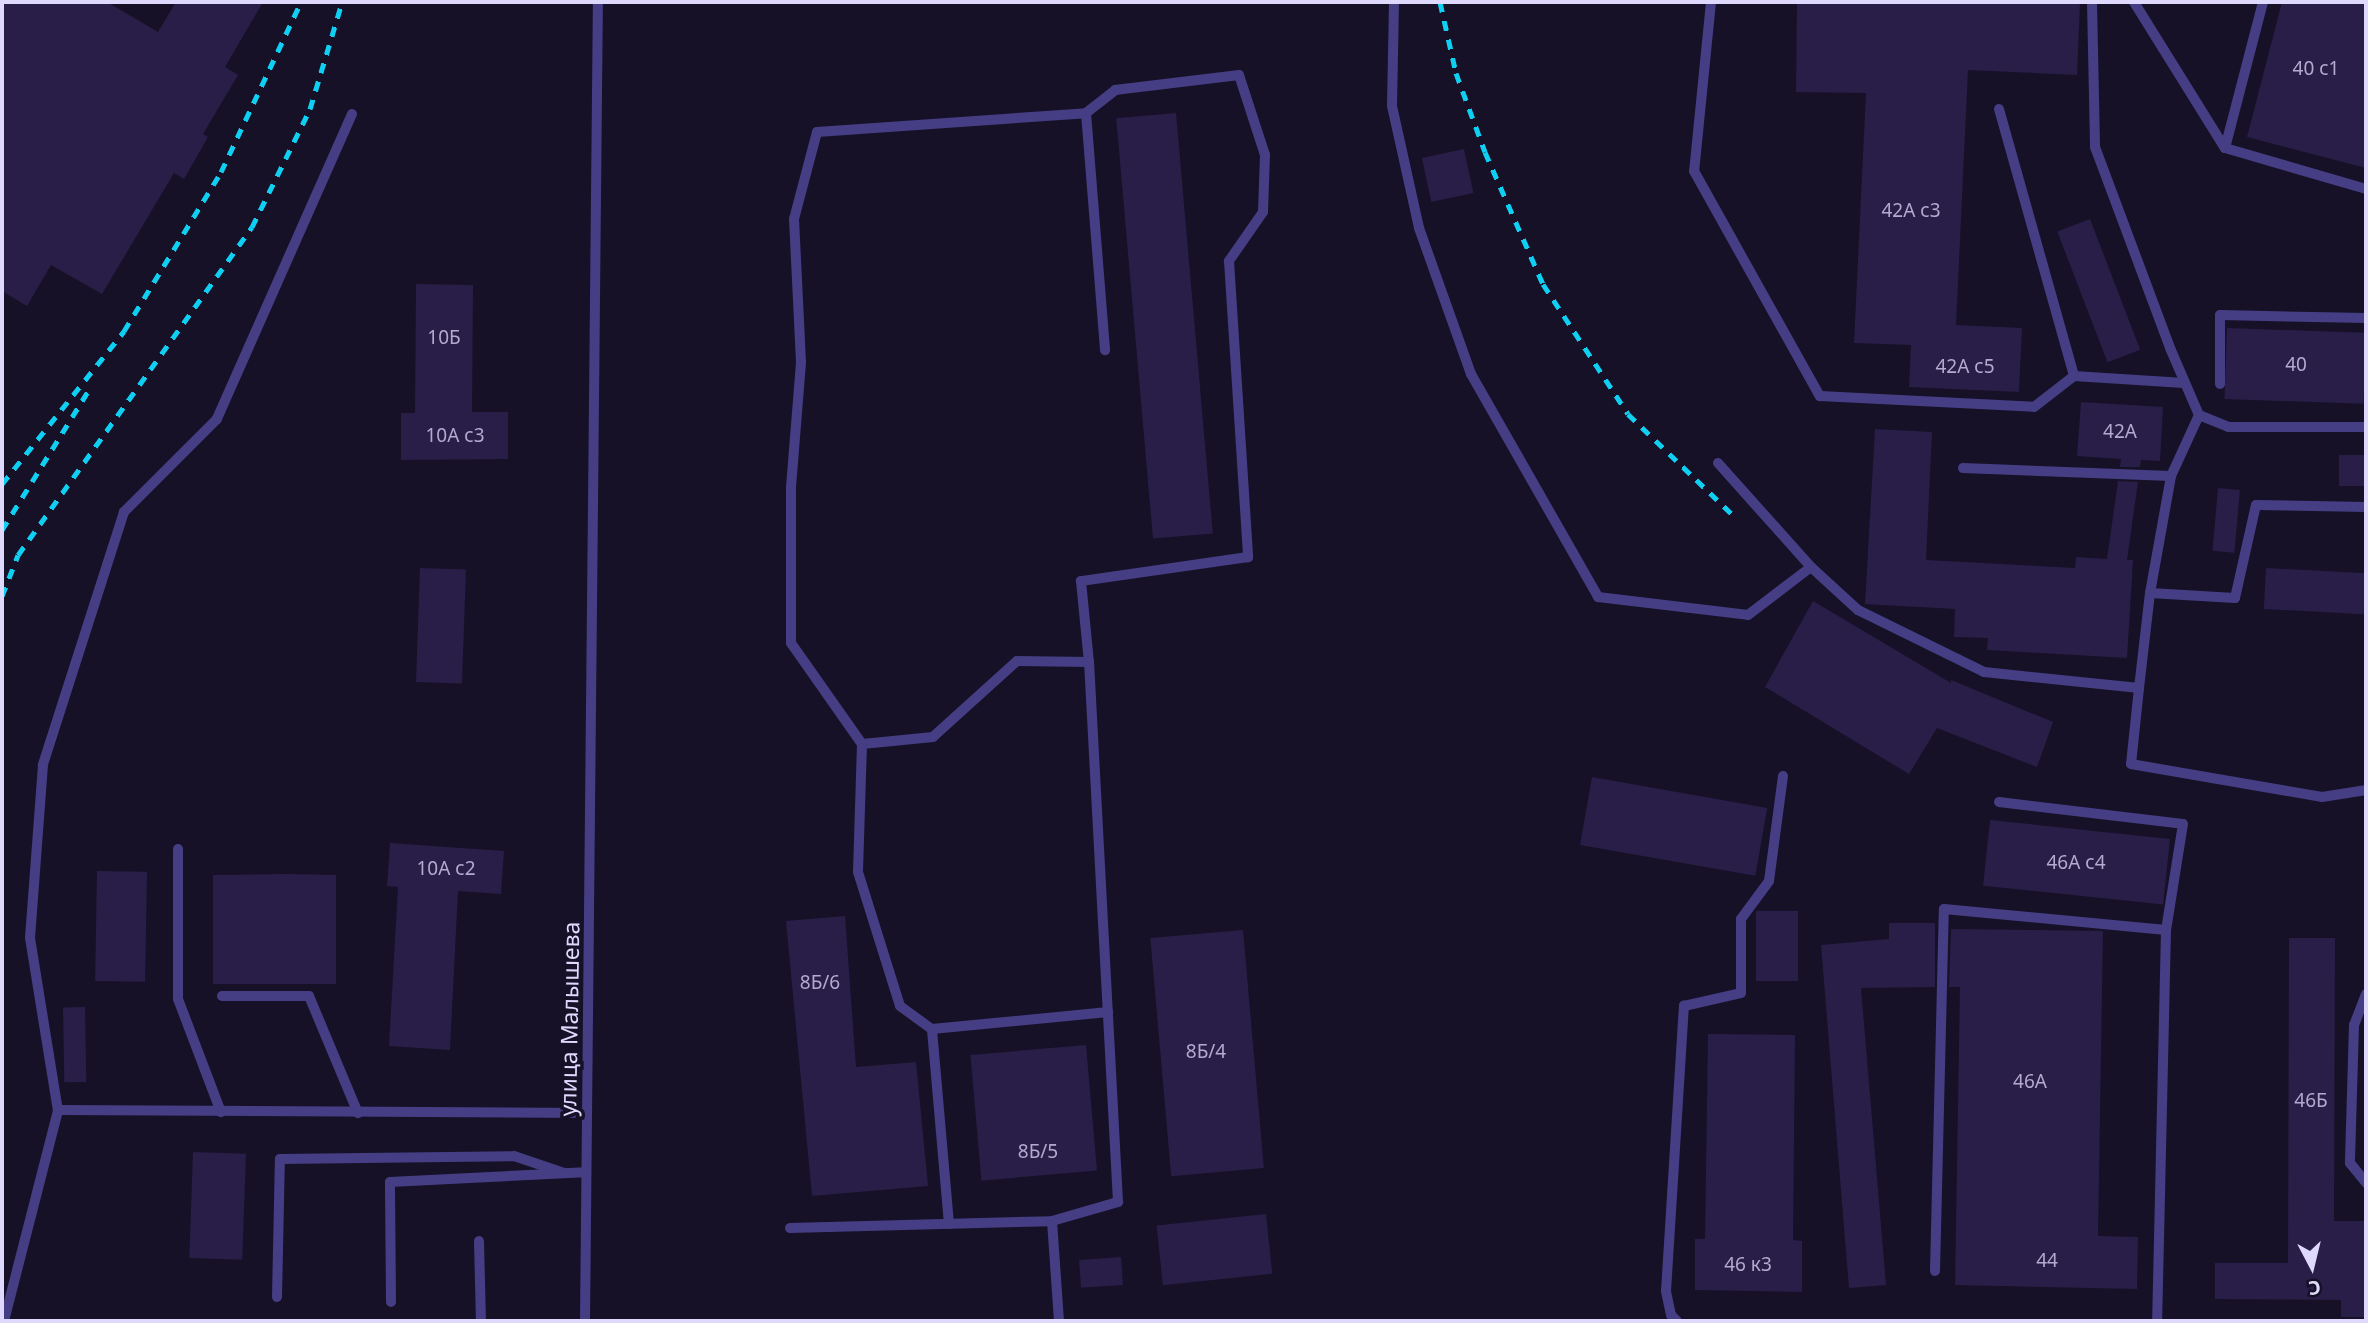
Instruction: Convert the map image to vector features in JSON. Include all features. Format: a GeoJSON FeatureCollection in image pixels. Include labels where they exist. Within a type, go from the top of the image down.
{"type":"FeatureCollection","features":[{"type":"Feature","properties":{"kind":"lane","name":"улица Малышева"},"geometry":{"type":"LineString","coordinates":[[585,1321],[598,2]]}},
{"type":"Feature","properties":{"kind":"lane"},"geometry":{"type":"LineString","coordinates":[[1394,2],[1392,106],[1419,228],[1471,374],[1598,597],[1748,615],[1811,567]]}},
{"type":"Feature","properties":{"kind":"lane"},"geometry":{"type":"LineString","coordinates":[[1711,2],[1693,171],[1820,396],[2034,407],[2074,376],[2184,383]]}},
{"type":"Feature","properties":{"kind":"lane"},"geometry":{"type":"LineString","coordinates":[[2092,2],[2095,147],[2184,383],[2199,415],[2228,427],[2366,428]]}},
{"type":"Feature","properties":{"kind":"lane"},"geometry":{"type":"LineString","coordinates":[[2134,2],[2225,148],[2366,189]]}},
{"type":"Feature","properties":{"kind":"lane"},"geometry":{"type":"LineString","coordinates":[[2225,148],[2263,2]]}},
{"type":"Feature","properties":{"kind":"lane"},"geometry":{"type":"LineString","coordinates":[[790,1228],[1052,1221],[1118,1202],[1108,1012],[1089,662],[1081,581],[1248,557],[1229,261],[1263,212],[1265,155],[1239,75],[1115,90],[1086,113],[817,132],[794,219],[801,362],[791,487],[791,643],[862,744],[858,872],[900,1006],[932,1029],[1108,1012]]}},
{"type":"Feature","properties":{"kind":"lane"},"geometry":{"type":"LineString","coordinates":[[1999,109],[2074,376]]}},
{"type":"Feature","properties":{"kind":"lane"},"geometry":{"type":"LineString","coordinates":[[1086,113],[1105,350]]}},
{"type":"Feature","properties":{"kind":"lane"},"geometry":{"type":"LineString","coordinates":[[4,1321],[58,1110],[30,938],[43,765],[124,512],[217,419],[352,114]]}},
{"type":"Feature","properties":{"kind":"lane"},"geometry":{"type":"LineString","coordinates":[[2220,384],[2220,315],[2366,318]]}},
{"type":"Feature","properties":{"kind":"lane"},"geometry":{"type":"LineString","coordinates":[[2199,415],[2171,476],[2150,593],[2131,764],[2322,797],[2366,790]]}},
{"type":"Feature","properties":{"kind":"lane"},"geometry":{"type":"LineString","coordinates":[[1718,463],[1811,567],[1858,610],[1984,672],[2139,688]]}},
{"type":"Feature","properties":{"kind":"lane"},"geometry":{"type":"LineString","coordinates":[[1964,468],[2171,476]]}},
{"type":"Feature","properties":{"kind":"lane"},"geometry":{"type":"LineString","coordinates":[[2150,593],[2235,598],[2256,505],[2366,507]]}},
{"type":"Feature","properties":{"kind":"lane"},"geometry":{"type":"LineString","coordinates":[[862,744],[933,737],[1017,661],[1089,662]]}},
{"type":"Feature","properties":{"kind":"lane"},"geometry":{"type":"LineString","coordinates":[[1677,1321],[1671,1315],[1667,1291],[1684,1006],[1741,993],[1741,919],[1769,881],[1783,776]]}},
{"type":"Feature","properties":{"kind":"lane"},"geometry":{"type":"LineString","coordinates":[[1999,802],[2183,824],[2166,930],[2157,1321]]}},
{"type":"Feature","properties":{"kind":"lane"},"geometry":{"type":"LineString","coordinates":[[178,849],[178,999],[221,1112]]}},
{"type":"Feature","properties":{"kind":"lane"},"geometry":{"type":"LineString","coordinates":[[1935,1272],[1944,909],[2166,930]]}},
{"type":"Feature","properties":{"kind":"lane"},"geometry":{"type":"LineString","coordinates":[[2366,994],[2354,1025],[2350,1163],[2366,1183]]}},
{"type":"Feature","properties":{"kind":"lane"},"geometry":{"type":"LineString","coordinates":[[222,996],[309,996],[358,1113]]}},
{"type":"Feature","properties":{"kind":"lane"},"geometry":{"type":"LineString","coordinates":[[932,1029],[949,1224]]}},
{"type":"Feature","properties":{"kind":"lane"},"geometry":{"type":"LineString","coordinates":[[58,1110],[587,1113]]}},
{"type":"Feature","properties":{"kind":"lane"},"geometry":{"type":"LineString","coordinates":[[277,1297],[280,1159],[514,1156],[564,1173]]}},
{"type":"Feature","properties":{"kind":"lane"},"geometry":{"type":"LineString","coordinates":[[391,1302],[390,1182],[585,1172]]}},
{"type":"Feature","properties":{"kind":"lane"},"geometry":{"type":"LineString","coordinates":[[1052,1221],[1059,1321]]}},
{"type":"Feature","properties":{"kind":"lane"},"geometry":{"type":"LineString","coordinates":[[479,1241],[481,1321]]}},
{"type":"Feature","properties":{"kind":"building"},"geometry":{"type":"Polygon","coordinates":[[[2,2],[107,2],[158,32],[176,2],[263,2],[225,67],[238,75],[203,134],[208,137],[184,179],[174,173],[102,294],[51,265],[27,306],[2,291],[2,2]]]}},
{"type":"Feature","properties":{"kind":"building"},"geometry":{"type":"Polygon","coordinates":[[[1797,2],[2080,2],[2077,75],[1968,70],[1956,325],[2022,328],[2019,392],[1909,387],[1911,345],[1854,343],[1866,93],[1796,92],[1797,2]]]}},
{"type":"Feature","properties":{"kind":"building"},"geometry":{"type":"Polygon","coordinates":[[[2282,2],[2366,2],[2366,168],[2247,137],[2282,2]]]}},
{"type":"Feature","properties":{"kind":"building"},"geometry":{"type":"Polygon","coordinates":[[[1176,113],[1213,533],[1153,539],[1116,118],[1176,113]]]}},
{"type":"Feature","properties":{"kind":"building"},"geometry":{"type":"Polygon","coordinates":[[[1464,149],[1473,193],[1431,202],[1422,158],[1464,149]]]}},
{"type":"Feature","properties":{"kind":"building"},"geometry":{"type":"Polygon","coordinates":[[[2090,219],[2140,350],[2107,362],[2057,232],[2090,219]]]}},
{"type":"Feature","properties":{"kind":"building"},"geometry":{"type":"Polygon","coordinates":[[[416,284],[473,285],[472,412],[508,412],[508,459],[401,460],[401,413],[415,413],[416,284]]]}},
{"type":"Feature","properties":{"kind":"building"},"geometry":{"type":"Polygon","coordinates":[[[2227,328],[2366,333],[2363,404],[2225,399],[2227,328]]]}},
{"type":"Feature","properties":{"kind":"building"},"geometry":{"type":"Polygon","coordinates":[[[2081,402],[2163,407],[2160,461],[2141,460],[2140,467],[2120,467],[2121,459],[2077,456],[2081,402]]]}},
{"type":"Feature","properties":{"kind":"building"},"geometry":{"type":"Polygon","coordinates":[[[1875,429],[1932,432],[1926,560],[2075,568],[2076,557],[2107,559],[2118,481],[2138,482],[2127,560],[2133,560],[2127,658],[1987,650],[1988,638],[1954,637],[1955,609],[1865,604],[1875,429]]]}},
{"type":"Feature","properties":{"kind":"building"},"geometry":{"type":"Polygon","coordinates":[[[2339,455],[2366,455],[2366,486],[2339,486],[2339,455]]]}},
{"type":"Feature","properties":{"kind":"building"},"geometry":{"type":"Polygon","coordinates":[[[2218,488],[2240,490],[2234,553],[2213,551],[2218,488]]]}},
{"type":"Feature","properties":{"kind":"building"},"geometry":{"type":"Polygon","coordinates":[[[420,568],[466,570],[462,684],[416,682],[420,568]]]}},
{"type":"Feature","properties":{"kind":"building"},"geometry":{"type":"Polygon","coordinates":[[[2266,568],[2366,573],[2364,614],[2264,609],[2266,568]]]}},
{"type":"Feature","properties":{"kind":"building"},"geometry":{"type":"Polygon","coordinates":[[[1813,601],[1951,683],[1951,680],[2053,722],[2037,767],[1937,728],[1909,774],[1765,687],[1813,601]]]}},
{"type":"Feature","properties":{"kind":"building"},"geometry":{"type":"Polygon","coordinates":[[[1592,777],[1767,808],[1755,876],[1580,845],[1592,777]]]}},
{"type":"Feature","properties":{"kind":"building"},"geometry":{"type":"Polygon","coordinates":[[[1990,820],[2170,839],[2163,905],[1983,886],[1990,820]]]}},
{"type":"Feature","properties":{"kind":"building"},"geometry":{"type":"Polygon","coordinates":[[[390,843],[504,851],[501,894],[458,891],[450,1050],[389,1046],[398,887],[387,886],[390,843]]]}},
{"type":"Feature","properties":{"kind":"building"},"geometry":{"type":"Polygon","coordinates":[[[97,871],[147,872],[145,982],[95,981],[97,871]]]}},
{"type":"Feature","properties":{"kind":"building"},"geometry":{"type":"Polygon","coordinates":[[[213,875],[336,875],[336,984],[213,984],[213,875]]]}},
{"type":"Feature","properties":{"kind":"building"},"geometry":{"type":"Polygon","coordinates":[[[1756,911],[1798,911],[1798,981],[1756,981],[1756,911]]]}},
{"type":"Feature","properties":{"kind":"building"},"geometry":{"type":"Polygon","coordinates":[[[845,916],[856,1067],[916,1062],[928,1186],[812,1196],[786,921],[845,916]]]}},
{"type":"Feature","properties":{"kind":"building"},"geometry":{"type":"Polygon","coordinates":[[[1889,923],[1935,923],[1935,987],[1861,988],[1886,1285],[1849,1288],[1821,945],[1889,939],[1889,923]]]}},
{"type":"Feature","properties":{"kind":"building"},"geometry":{"type":"Polygon","coordinates":[[[1951,929],[2103,931],[2098,1236],[2138,1237],[2137,1289],[1955,1285],[1960,987],[1949,987],[1951,929]]]}},
{"type":"Feature","properties":{"kind":"building"},"geometry":{"type":"Polygon","coordinates":[[[1243,930],[1264,1168],[1171,1176],[1150,938],[1243,930]]]}},
{"type":"Feature","properties":{"kind":"building"},"geometry":{"type":"Polygon","coordinates":[[[2289,938],[2335,938],[2334,1221],[2366,1221],[2366,1317],[2341,1317],[2341,1300],[2215,1299],[2215,1263],[2288,1263],[2289,938]]]}},
{"type":"Feature","properties":{"kind":"building"},"geometry":{"type":"Polygon","coordinates":[[[63,1007],[85,1007],[86,1082],[64,1082],[63,1007]]]}},
{"type":"Feature","properties":{"kind":"building"},"geometry":{"type":"Polygon","coordinates":[[[1708,1034],[1795,1035],[1793,1240],[1802,1241],[1802,1292],[1695,1290],[1695,1239],[1705,1239],[1708,1034]]]}},
{"type":"Feature","properties":{"kind":"building"},"geometry":{"type":"Polygon","coordinates":[[[1086,1045],[1097,1171],[981,1181],[970,1055],[1086,1045]]]}},
{"type":"Feature","properties":{"kind":"building"},"geometry":{"type":"Polygon","coordinates":[[[193,1152],[246,1154],[242,1260],[189,1258],[193,1152]]]}},
{"type":"Feature","properties":{"kind":"building"},"geometry":{"type":"Polygon","coordinates":[[[1266,1214],[1272,1274],[1163,1285],[1157,1225],[1266,1214]]]}},
{"type":"Feature","properties":{"kind":"building"},"geometry":{"type":"Polygon","coordinates":[[[1121,1257],[1123,1285],[1081,1288],[1079,1260],[1121,1257]]]}},
{"type":"Feature","properties":{"kind":"railway"},"geometry":{"type":"LineString","coordinates":[[2,484],[124,331],[221,172],[301,2]]}},
{"type":"Feature","properties":{"kind":"railway"},"geometry":{"type":"LineString","coordinates":[[2,596],[18,555],[252,227],[310,109],[342,2]]}},
{"type":"Feature","properties":{"kind":"railway"},"geometry":{"type":"LineString","coordinates":[[1440,2],[1456,73],[1485,152],[1543,284],[1628,414],[1733,515]]}},
{"type":"Feature","properties":{"kind":"railway"},"geometry":{"type":"LineString","coordinates":[[2,530],[90,388]]}}]}
